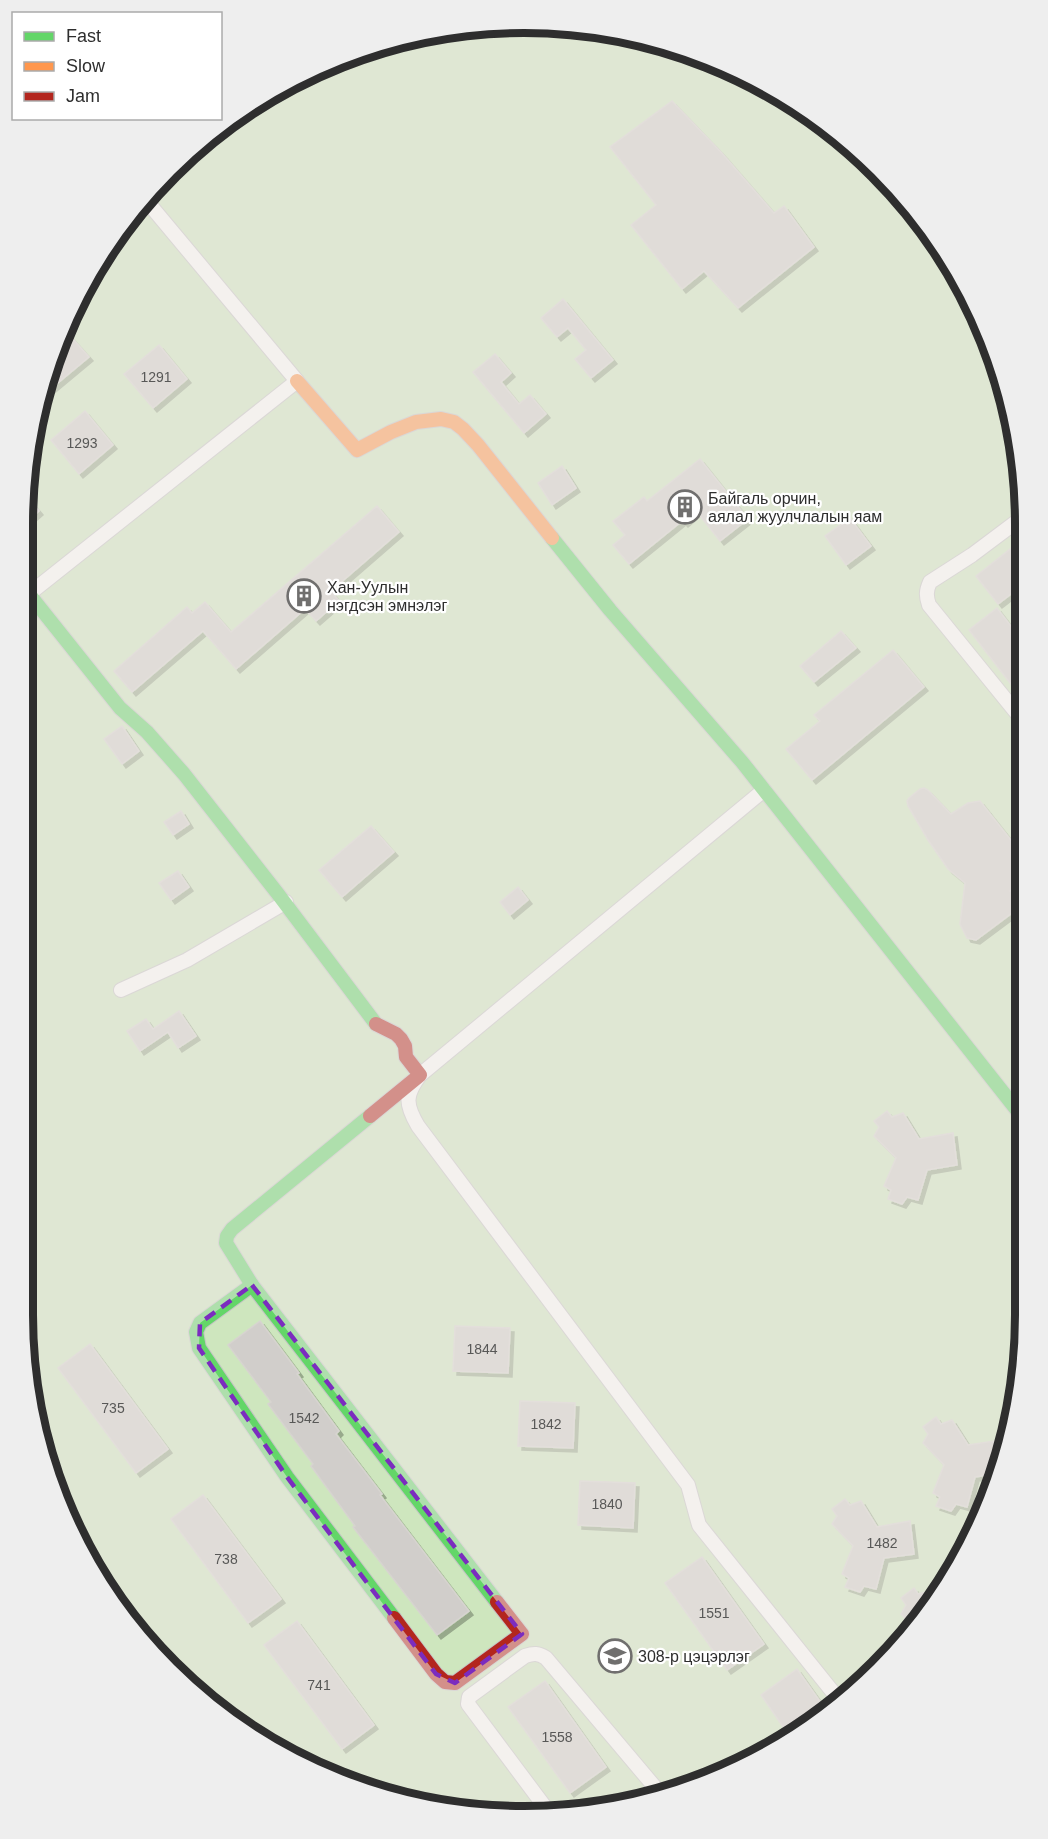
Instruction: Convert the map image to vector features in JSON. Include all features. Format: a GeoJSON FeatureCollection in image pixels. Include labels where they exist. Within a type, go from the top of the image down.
{"type":"FeatureCollection","features":[{"type":"Feature","properties":{"kind":"street"},"geometry":{"type":"LineString","coordinates":[[151,205],[357,450],[412,423],[432,420],[456,422],[478,444],[610,610],[764,790],[1015,1108]]}},
{"type":"Feature","properties":{"kind":"street"},"geometry":{"type":"LineString","coordinates":[[33,589],[297,381]]}},
{"type":"Feature","properties":{"kind":"street"},"geometry":{"type":"LineString","coordinates":[[1015,523],[972,555],[930,582],[926,590],[926,597],[929,605],[1015,711]]}},
{"type":"Feature","properties":{"kind":"street"},"geometry":{"type":"LineString","coordinates":[[33,603],[120,708],[136,720],[165,751],[286,902],[376,1025],[396,1034],[401,1039],[405,1046],[406,1057],[420,1075]]}},
{"type":"Feature","properties":{"kind":"street"},"geometry":{"type":"LineString","coordinates":[[252,1285],[200,1323],[196,1332],[199,1348],[288,1477],[436,1674],[446,1682],[455,1683],[522,1634],[252,1285],[225,1243],[227,1236],[232,1229],[764,790]]}},
{"type":"Feature","properties":{"kind":"street"},"geometry":{"type":"LineString","coordinates":[[121,990],[187,960],[286,902]]}},
{"type":"Feature","properties":{"kind":"street"},"geometry":{"type":"LineString","coordinates":[[420,1075],[410,1089],[408,1100],[410,1114],[418,1126],[688,1485],[699,1525],[835,1695]]}},
{"type":"Feature","properties":{"kind":"street"},"geometry":{"type":"LineString","coordinates":[[544,1805],[468,1704],[469,1697],[525,1656],[532,1654],[539,1654],[546,1658],[655,1788]]}},
{"type":"Feature","properties":{"kind":"highlighted area"},"geometry":{"type":"Polygon","coordinates":[[[252,1285],[522,1634],[455,1683],[436,1674],[287,1477],[199,1348],[200,1323],[252,1285]]]}},
{"type":"Feature","properties":{"kind":"green space"},"geometry":{"type":"Polygon","coordinates":[[[492,34],[556,34],[588,37],[620,42],[682,59],[712,70],[770,99],[823,134],[848,155],[893,200],[932,251],[949,278],[978,336],[998,397],[1011,460],[1015,524],[1014,1347],[1006,1411],[989,1473],[978,1503],[949,1561],[914,1614],[893,1639],[848,1684],[823,1705],[770,1740],[712,1769],[651,1789],[588,1802],[524,1806],[492,1805],[428,1797],[336,1769],[278,1740],[225,1705],[200,1684],[155,1639],[134,1614],[99,1561],[70,1503],[50,1442],[37,1379],[33,1315],[34,492],[42,428],[59,366],[70,336],[99,278],[134,225],[155,200],[200,155],[225,134],[251,116],[307,84],[336,70],[397,50],[428,42],[492,34]]]}},
{"type":"Feature","properties":{"kind":"building"},"geometry":{"type":"Polygon","coordinates":[[[672,101],[721,152],[774,213],[784,206],[814,247],[738,308],[704,271],[682,289],[631,225],[656,205],[610,147],[672,101]]]}},
{"type":"Feature","properties":{"kind":"building"},"geometry":{"type":"Polygon","coordinates":[[[563,299],[613,360],[591,378],[575,359],[586,350],[568,328],[557,337],[541,318],[563,299]]]}},
{"type":"Feature","properties":{"kind":"building"},"geometry":{"type":"Polygon","coordinates":[[[70,336],[89,357],[53,387],[70,336]]]}},
{"type":"Feature","properties":{"kind":"building"},"geometry":{"type":"Polygon","coordinates":[[[159,345],[187,379],[153,408],[124,374],[159,345]]]}},
{"type":"Feature","properties":{"kind":"building"},"geometry":{"type":"Polygon","coordinates":[[[495,354],[511,373],[501,382],[519,404],[530,395],[546,414],[524,433],[473,372],[495,354]]]}},
{"type":"Feature","properties":{"kind":"building"},"geometry":{"type":"Polygon","coordinates":[[[85,411],[113,445],[79,474],[51,440],[85,411]]]}},
{"type":"Feature","properties":{"kind":"building","name":"Байгаль орчин, аялал жуулчлалын яам"},"geometry":{"type":"Polygon","coordinates":[[[700,459],[748,519],[720,541],[697,512],[684,523],[682,521],[629,564],[613,545],[625,535],[613,521],[644,497],[647,501],[700,459]]]}},
{"type":"Feature","properties":{"kind":"building"},"geometry":{"type":"Polygon","coordinates":[[[562,466],[576,488],[552,505],[538,483],[562,466]]]}},
{"type":"Feature","properties":{"kind":"building"},"geometry":{"type":"Polygon","coordinates":[[[34,505],[39,511],[33,516],[34,505]]]}},
{"type":"Feature","properties":{"kind":"building","name":"Хан-Уулын нэгдсэн эмнэлэг"},"geometry":{"type":"Polygon","coordinates":[[[377,506],[399,532],[331,591],[339,601],[316,621],[305,609],[236,669],[203,631],[132,692],[114,671],[187,607],[192,613],[205,602],[231,632],[377,506]]]}},
{"type":"Feature","properties":{"kind":"building"},"geometry":{"type":"Polygon","coordinates":[[[850,518],[871,546],[846,565],[825,536],[850,518]]]}},
{"type":"Feature","properties":{"kind":"building"},"geometry":{"type":"Polygon","coordinates":[[[1015,545],[1015,591],[998,604],[976,576],[1015,545]]]}},
{"type":"Feature","properties":{"kind":"building"},"geometry":{"type":"Polygon","coordinates":[[[997,608],[1015,631],[1015,689],[969,630],[997,608]]]}},
{"type":"Feature","properties":{"kind":"building"},"geometry":{"type":"Polygon","coordinates":[[[841,631],[856,648],[814,682],[800,666],[841,631]]]}},
{"type":"Feature","properties":{"kind":"building"},"geometry":{"type":"Polygon","coordinates":[[[893,650],[924,687],[812,780],[786,749],[820,721],[814,715],[893,650]]]}},
{"type":"Feature","properties":{"kind":"building"},"geometry":{"type":"Polygon","coordinates":[[[122,726],[139,751],[122,764],[104,739],[122,726]]]}},
{"type":"Feature","properties":{"kind":"building"},"geometry":{"type":"Polygon","coordinates":[[[920,789],[928,790],[951,814],[968,803],[980,801],[1015,845],[1015,887],[1010,891],[1015,894],[1015,911],[976,940],[967,938],[960,924],[965,883],[948,869],[908,806],[909,798],[920,789]]]}},
{"type":"Feature","properties":{"kind":"building"},"geometry":{"type":"Polygon","coordinates":[[[181,811],[189,824],[173,835],[164,822],[181,811]]]}},
{"type":"Feature","properties":{"kind":"building"},"geometry":{"type":"Polygon","coordinates":[[[371,826],[394,852],[342,897],[319,870],[371,826]]]}},
{"type":"Feature","properties":{"kind":"building"},"geometry":{"type":"Polygon","coordinates":[[[178,871],[189,887],[171,900],[159,883],[178,871]]]}},
{"type":"Feature","properties":{"kind":"building"},"geometry":{"type":"Polygon","coordinates":[[[518,887],[528,900],[510,915],[500,902],[518,887]]]}},
{"type":"Feature","properties":{"kind":"building"},"geometry":{"type":"Polygon","coordinates":[[[179,1011],[196,1036],[178,1048],[168,1032],[140,1051],[127,1031],[146,1019],[153,1029],[179,1011]]]}},
{"type":"Feature","properties":{"kind":"building"},"geometry":{"type":"Polygon","coordinates":[[[887,1111],[892,1117],[903,1113],[919,1139],[953,1133],[957,1165],[927,1170],[918,1200],[907,1197],[902,1204],[888,1199],[891,1190],[884,1186],[896,1158],[874,1136],[879,1127],[874,1121],[887,1111]]]}},
{"type":"Feature","properties":{"kind":"building"},"geometry":{"type":"Polygon","coordinates":[[[260,1321],[339,1431],[336,1434],[469,1611],[437,1635],[353,1527],[355,1526],[311,1466],[313,1464],[268,1404],[271,1402],[228,1345],[260,1321]]]}},
{"type":"Feature","properties":{"kind":"building"},"geometry":{"type":"Polygon","coordinates":[[[455,1326],[510,1328],[508,1373],[453,1371],[455,1326]]]}},
{"type":"Feature","properties":{"kind":"building"},"geometry":{"type":"Polygon","coordinates":[[[90,1344],[168,1449],[136,1473],[58,1368],[90,1344]]]}},
{"type":"Feature","properties":{"kind":"building"},"geometry":{"type":"Polygon","coordinates":[[[520,1401],[575,1403],[573,1448],[518,1446],[520,1401]]]}},
{"type":"Feature","properties":{"kind":"building"},"geometry":{"type":"Polygon","coordinates":[[[936,1417],[941,1424],[952,1420],[968,1445],[998,1440],[988,1475],[975,1477],[967,1507],[956,1504],[951,1511],[936,1506],[940,1497],[933,1493],[944,1465],[923,1443],[928,1434],[923,1427],[936,1417]]]}},
{"type":"Feature","properties":{"kind":"building"},"geometry":{"type":"Polygon","coordinates":[[[580,1481],[635,1483],[633,1528],[578,1525],[580,1481]]]}},
{"type":"Feature","properties":{"kind":"building"},"geometry":{"type":"Polygon","coordinates":[[[203,1495],[281,1599],[248,1623],[171,1519],[203,1495]]]}},
{"type":"Feature","properties":{"kind":"building"},"geometry":{"type":"Polygon","coordinates":[[[845,1499],[850,1505],[861,1501],[877,1527],[910,1521],[914,1554],[884,1558],[876,1589],[864,1586],[860,1592],[845,1587],[849,1578],[842,1574],[853,1546],[832,1524],[837,1516],[832,1509],[845,1499]]]}},
{"type":"Feature","properties":{"kind":"building"},"geometry":{"type":"Polygon","coordinates":[[[702,1557],[764,1644],[727,1670],[665,1583],[702,1557]]]}},
{"type":"Feature","properties":{"kind":"building"},"geometry":{"type":"Polygon","coordinates":[[[914,1588],[918,1594],[930,1591],[908,1621],[901,1614],[906,1605],[901,1598],[914,1588]]]}},
{"type":"Feature","properties":{"kind":"building"},"geometry":{"type":"Polygon","coordinates":[[[297,1621],[374,1725],[342,1749],[264,1645],[297,1621]]]}},
{"type":"Feature","properties":{"kind":"building"},"geometry":{"type":"Polygon","coordinates":[[[797,1669],[823,1705],[785,1730],[761,1695],[797,1669]]]}},
{"type":"Feature","properties":{"kind":"building"},"geometry":{"type":"Polygon","coordinates":[[[545,1681],[606,1767],[570,1793],[508,1707],[545,1681]]]}},
{"type":"Feature","properties":{"kind":"traffic: fast"},"geometry":{"type":"LineString","coordinates":[[552,538],[610,610],[742,762],[1015,1108]]}},
{"type":"Feature","properties":{"kind":"traffic: fast"},"geometry":{"type":"LineString","coordinates":[[33,599],[120,708],[147,732],[184,774],[376,1024]]}},
{"type":"Feature","properties":{"kind":"traffic: fast"},"geometry":{"type":"LineString","coordinates":[[370,1116],[232,1229],[227,1236],[226,1243],[252,1285],[497,1602]]}},
{"type":"Feature","properties":{"kind":"traffic: fast"},"geometry":{"type":"LineString","coordinates":[[252,1285],[200,1323],[196,1332],[199,1348],[287,1477],[394,1618]]}},
{"type":"Feature","properties":{"kind":"traffic: slow"},"geometry":{"type":"LineString","coordinates":[[297,381],[357,450],[416,422],[441,419],[454,422],[478,445],[552,538]]}},
{"type":"Feature","properties":{"kind":"traffic: jam"},"geometry":{"type":"LineString","coordinates":[[370,1116],[420,1075],[406,1057],[405,1046],[401,1039],[376,1024]]}},
{"type":"Feature","properties":{"kind":"traffic: jam"},"geometry":{"type":"LineString","coordinates":[[394,1618],[436,1674],[445,1682],[455,1683],[522,1634],[497,1602]]}},
{"type":"Feature","properties":{"kind":"place","name":"Байгаль орчин, аялал жуулчлалын яам"},"geometry":{"type":"Point","coordinates":[685,507]}},
{"type":"Feature","properties":{"kind":"place","name":"Хан-Уулын нэгдсэн эмнэлэг"},"geometry":{"type":"Point","coordinates":[304,596]}},
{"type":"Feature","properties":{"kind":"place","name":"308-р цэцэрлэг"},"geometry":{"type":"Point","coordinates":[615,1656]}}]}
